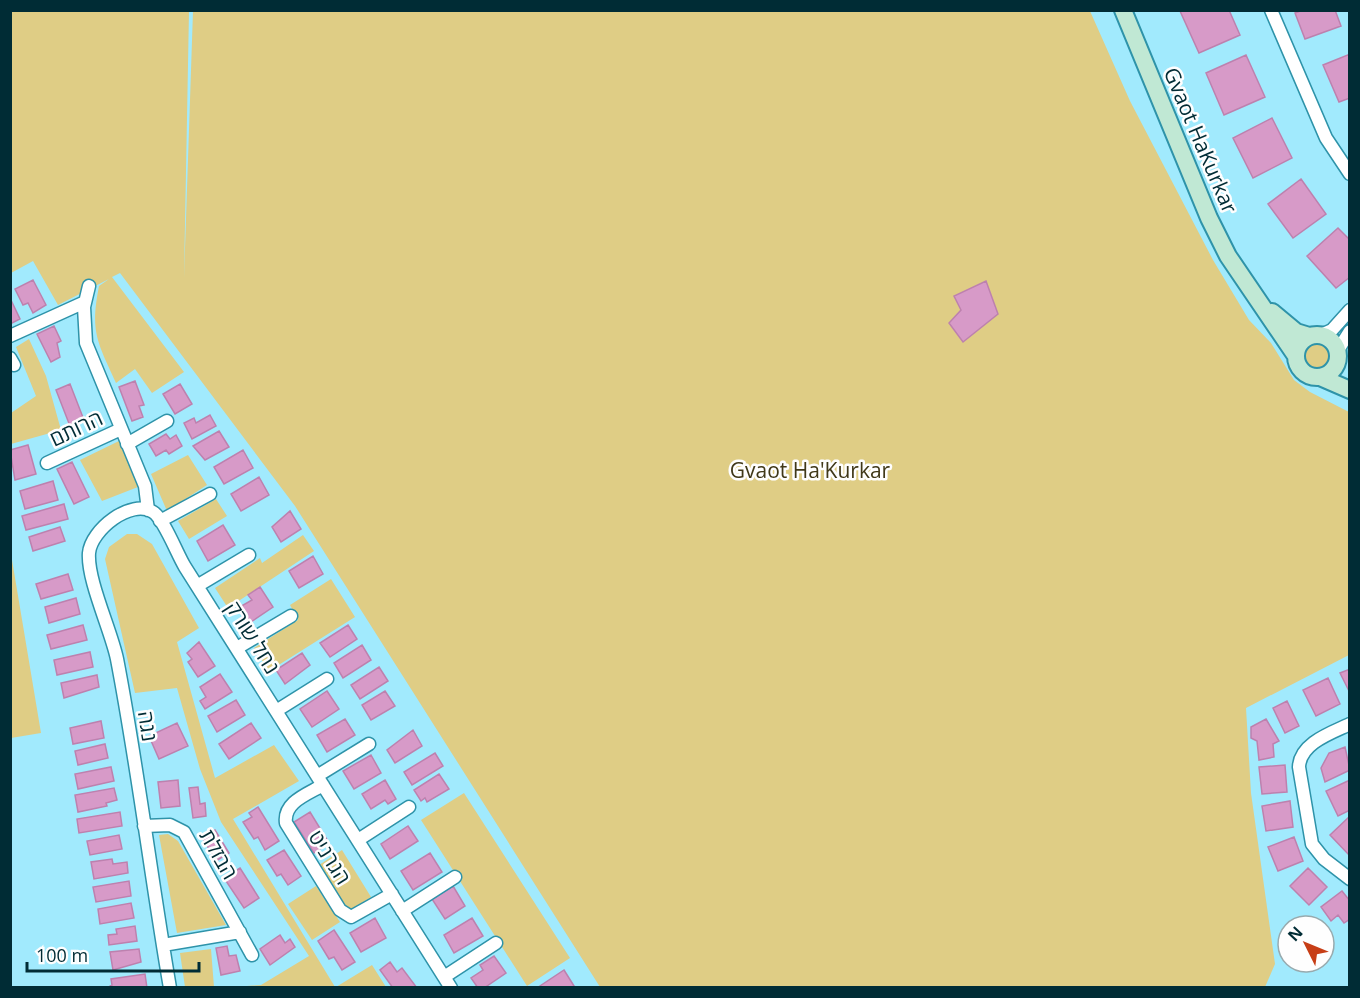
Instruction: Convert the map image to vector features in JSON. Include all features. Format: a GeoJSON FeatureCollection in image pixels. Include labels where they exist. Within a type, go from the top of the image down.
{"type":"FeatureCollection","features":[{"type":"Feature","properties":{"kind":"street","name":"Gvaot HaKurkar"},"geometry":{"type":"LineString","coordinates":[[1123,10],[1209,219],[1228,256],[1296,356]]}},
{"type":"Feature","properties":{"kind":"street"},"geometry":{"type":"LineString","coordinates":[[1271,10],[1326,138],[1350,174]]}},
{"type":"Feature","properties":{"kind":"street","name":"Gvaot HaKurkar"},"geometry":{"type":"LineString","coordinates":[[1246,282],[1284,323],[1296,332],[1315,336]]}},
{"type":"Feature","properties":{"kind":"street"},"geometry":{"type":"LineString","coordinates":[[89,286],[85,302],[86,343],[145,486],[148,510]]}},
{"type":"Feature","properties":{"kind":"street"},"geometry":{"type":"LineString","coordinates":[[10,336],[85,302]]}},
{"type":"Feature","properties":{"kind":"street"},"geometry":{"type":"LineString","coordinates":[[1350,310],[1332,330],[1300,344],[1296,356],[1303,372],[1350,390]]}},
{"type":"Feature","properties":{"kind":"street"},"geometry":{"type":"LineString","coordinates":[[1320,377],[1334,369],[1338,354],[1350,331]]}},
{"type":"Feature","properties":{"kind":"street"},"geometry":{"type":"LineString","coordinates":[[1315,336],[1331,340],[1350,379]]}},
{"type":"Feature","properties":{"kind":"street"},"geometry":{"type":"LineString","coordinates":[[127,444],[167,421]]}},
{"type":"Feature","properties":{"kind":"street","name":"הרותם"},"geometry":{"type":"LineString","coordinates":[[47,463],[121,429]]}},
{"type":"Feature","properties":{"kind":"street"},"geometry":{"type":"LineString","coordinates":[[160,521],[210,494]]}},
{"type":"Feature","properties":{"kind":"street","name":"נגה"},"geometry":{"type":"LineString","coordinates":[[148,510],[136,509],[108,522],[97,533],[89,552],[89,563],[118,663],[170,987]]}},
{"type":"Feature","properties":{"kind":"street","name":"נחל שורק"},"geometry":{"type":"LineString","coordinates":[[148,510],[157,515],[197,586],[447,982]]}},
{"type":"Feature","properties":{"kind":"street"},"geometry":{"type":"LineString","coordinates":[[197,586],[249,555]]}},
{"type":"Feature","properties":{"kind":"street"},"geometry":{"type":"LineString","coordinates":[[237,648],[291,616]]}},
{"type":"Feature","properties":{"kind":"street"},"geometry":{"type":"LineString","coordinates":[[276,711],[327,679]]}},
{"type":"Feature","properties":{"kind":"street"},"geometry":{"type":"LineString","coordinates":[[1350,724],[1317,741],[1299,759],[1312,844],[1324,860],[1350,879]]}},
{"type":"Feature","properties":{"kind":"street"},"geometry":{"type":"LineString","coordinates":[[320,780],[369,744]]}},
{"type":"Feature","properties":{"kind":"street","name":"הגרניט"},"geometry":{"type":"LineString","coordinates":[[320,780],[292,804],[285,815],[286,823],[340,910],[351,917],[392,894]]}},
{"type":"Feature","properties":{"kind":"street"},"geometry":{"type":"LineString","coordinates":[[358,840],[409,807]]}},
{"type":"Feature","properties":{"kind":"street","name":"הבזלת"},"geometry":{"type":"LineString","coordinates":[[144,826],[170,825],[184,832],[252,955]]}},
{"type":"Feature","properties":{"kind":"street"},"geometry":{"type":"LineString","coordinates":[[402,910],[455,877]]}},
{"type":"Feature","properties":{"kind":"street"},"geometry":{"type":"LineString","coordinates":[[163,945],[240,932]]}},
{"type":"Feature","properties":{"kind":"street"},"geometry":{"type":"LineString","coordinates":[[447,982],[496,944]]}},
{"type":"Feature","properties":{"kind":"green space","name":"Gvaot Ha'Kurkar"},"geometry":{"type":"Polygon","coordinates":[[[11,11],[189,11],[184,278],[193,11],[1090,11],[1130,101],[1213,260],[1249,320],[1271,343],[1294,380],[1310,392],[1349,412],[1349,655],[1246,708],[1251,793],[1275,964],[1265,987],[600,987],[295,506],[120,273],[112,277],[184,372],[152,393],[135,369],[116,383],[100,346],[95,326],[96,302],[99,286],[109,279],[58,305],[33,261],[11,273],[11,11]]]}},
{"type":"Feature","properties":{"kind":"green space"},"geometry":{"type":"Polygon","coordinates":[[[29,339],[46,376],[61,430],[11,444],[11,413],[36,396],[16,347],[29,339]]]}},
{"type":"Feature","properties":{"kind":"green space"},"geometry":{"type":"Polygon","coordinates":[[[1317,344],[1326,347],[1329,356],[1326,365],[1317,368],[1308,365],[1305,356],[1308,347],[1317,344]]]}},
{"type":"Feature","properties":{"kind":"green space"},"geometry":{"type":"Polygon","coordinates":[[[119,441],[138,487],[102,501],[80,460],[119,441]]]}},
{"type":"Feature","properties":{"kind":"green space"},"geometry":{"type":"Polygon","coordinates":[[[188,455],[207,485],[167,511],[151,474],[188,455]]]}},
{"type":"Feature","properties":{"kind":"green space"},"geometry":{"type":"Polygon","coordinates":[[[216,499],[227,516],[189,539],[178,521],[216,499]]]}},
{"type":"Feature","properties":{"kind":"green space"},"geometry":{"type":"Polygon","coordinates":[[[127,534],[137,534],[152,544],[199,628],[177,642],[215,778],[274,745],[299,781],[233,819],[335,987],[234,987],[261,985],[309,956],[221,822],[200,769],[177,688],[135,693],[105,559],[109,547],[127,534]]]}},
{"type":"Feature","properties":{"kind":"green space"},"geometry":{"type":"Polygon","coordinates":[[[303,535],[314,551],[228,608],[215,588],[260,558],[262,563],[303,535]]]}},
{"type":"Feature","properties":{"kind":"green space"},"geometry":{"type":"Polygon","coordinates":[[[10,548],[41,733],[11,738],[10,738],[10,548]]]}},
{"type":"Feature","properties":{"kind":"green space"},"geometry":{"type":"Polygon","coordinates":[[[331,579],[355,617],[269,671],[254,648],[298,620],[290,605],[331,579]]]}},
{"type":"Feature","properties":{"kind":"green space"},"geometry":{"type":"Polygon","coordinates":[[[464,793],[570,958],[527,986],[421,820],[464,793]]]}},
{"type":"Feature","properties":{"kind":"green space"},"geometry":{"type":"Polygon","coordinates":[[[168,834],[178,841],[226,925],[177,933],[159,835],[168,834]]]}},
{"type":"Feature","properties":{"kind":"green space"},"geometry":{"type":"Polygon","coordinates":[[[342,850],[371,897],[348,912],[319,865],[342,850]]]}},
{"type":"Feature","properties":{"kind":"green space"},"geometry":{"type":"Polygon","coordinates":[[[316,886],[340,922],[312,940],[288,904],[316,886]]]}},
{"type":"Feature","properties":{"kind":"green space"},"geometry":{"type":"Polygon","coordinates":[[[211,949],[214,987],[185,987],[180,953],[211,949]]]}},
{"type":"Feature","properties":{"kind":"green space"},"geometry":{"type":"Polygon","coordinates":[[[372,965],[386,987],[336,987],[372,965]]]}},
{"type":"Feature","properties":{"kind":"building"},"geometry":{"type":"Polygon","coordinates":[[[1229,10],[1240,35],[1199,53],[1180,11],[1229,10]]]}},
{"type":"Feature","properties":{"kind":"building"},"geometry":{"type":"Polygon","coordinates":[[[1303,10],[1335,10],[1341,26],[1305,39],[1295,13],[1303,10]]]}},
{"type":"Feature","properties":{"kind":"building"},"geometry":{"type":"Polygon","coordinates":[[[1350,54],[1350,98],[1339,102],[1323,65],[1350,54]]]}},
{"type":"Feature","properties":{"kind":"building"},"geometry":{"type":"Polygon","coordinates":[[[1246,55],[1265,97],[1224,115],[1206,73],[1246,55]]]}},
{"type":"Feature","properties":{"kind":"building"},"geometry":{"type":"Polygon","coordinates":[[[1272,118],[1292,158],[1253,178],[1233,138],[1272,118]]]}},
{"type":"Feature","properties":{"kind":"building"},"geometry":{"type":"Polygon","coordinates":[[[1301,179],[1326,214],[1293,238],[1268,204],[1301,179]]]}},
{"type":"Feature","properties":{"kind":"building"},"geometry":{"type":"Polygon","coordinates":[[[1338,228],[1350,240],[1350,277],[1336,288],[1307,256],[1338,228]]]}},
{"type":"Feature","properties":{"kind":"building"},"geometry":{"type":"Polygon","coordinates":[[[33,280],[46,305],[33,313],[28,303],[23,305],[15,289],[33,280]]]}},
{"type":"Feature","properties":{"kind":"building"},"geometry":{"type":"Polygon","coordinates":[[[986,281],[998,314],[963,342],[949,323],[961,310],[954,296],[986,281]]]}},
{"type":"Feature","properties":{"kind":"building"},"geometry":{"type":"Polygon","coordinates":[[[10,298],[20,319],[10,324],[10,298]]]}},
{"type":"Feature","properties":{"kind":"building"},"geometry":{"type":"Polygon","coordinates":[[[54,326],[61,341],[57,343],[60,357],[51,362],[37,334],[54,326]]]}},
{"type":"Feature","properties":{"kind":"building"},"geometry":{"type":"Polygon","coordinates":[[[135,381],[144,405],[139,406],[143,417],[132,421],[119,387],[135,381]]]}},
{"type":"Feature","properties":{"kind":"building"},"geometry":{"type":"Polygon","coordinates":[[[70,384],[84,420],[70,426],[56,390],[70,384]]]}},
{"type":"Feature","properties":{"kind":"building"},"geometry":{"type":"Polygon","coordinates":[[[180,384],[192,404],[175,414],[163,394],[180,384]]]}},
{"type":"Feature","properties":{"kind":"building"},"geometry":{"type":"Polygon","coordinates":[[[210,415],[216,426],[192,439],[184,423],[194,418],[196,423],[210,415]]]}},
{"type":"Feature","properties":{"kind":"building"},"geometry":{"type":"Polygon","coordinates":[[[219,431],[229,447],[205,460],[193,446],[219,431]]]}},
{"type":"Feature","properties":{"kind":"building"},"geometry":{"type":"Polygon","coordinates":[[[166,434],[170,439],[176,435],[182,446],[169,454],[166,450],[156,456],[149,444],[166,434]]]}},
{"type":"Feature","properties":{"kind":"building"},"geometry":{"type":"Polygon","coordinates":[[[28,445],[36,474],[15,480],[10,450],[28,445]]]}},
{"type":"Feature","properties":{"kind":"building"},"geometry":{"type":"Polygon","coordinates":[[[243,450],[253,468],[224,484],[214,467],[243,450]]]}},
{"type":"Feature","properties":{"kind":"building"},"geometry":{"type":"Polygon","coordinates":[[[72,462],[89,497],[74,504],[57,469],[72,462]]]}},
{"type":"Feature","properties":{"kind":"building"},"geometry":{"type":"Polygon","coordinates":[[[259,477],[269,495],[241,511],[231,494],[259,477]]]}},
{"type":"Feature","properties":{"kind":"building"},"geometry":{"type":"Polygon","coordinates":[[[53,481],[58,500],[25,509],[20,491],[53,481]]]}},
{"type":"Feature","properties":{"kind":"building"},"geometry":{"type":"Polygon","coordinates":[[[64,504],[68,519],[26,530],[22,516],[64,504]]]}},
{"type":"Feature","properties":{"kind":"building"},"geometry":{"type":"Polygon","coordinates":[[[290,511],[301,529],[281,542],[272,527],[290,511]]]}},
{"type":"Feature","properties":{"kind":"building"},"geometry":{"type":"Polygon","coordinates":[[[223,525],[235,545],[208,561],[197,541],[223,525]]]}},
{"type":"Feature","properties":{"kind":"building"},"geometry":{"type":"Polygon","coordinates":[[[60,527],[65,541],[33,551],[29,537],[60,527]]]}},
{"type":"Feature","properties":{"kind":"building"},"geometry":{"type":"Polygon","coordinates":[[[313,556],[323,574],[299,588],[289,571],[313,556]]]}},
{"type":"Feature","properties":{"kind":"building"},"geometry":{"type":"Polygon","coordinates":[[[68,574],[73,590],[41,599],[36,584],[68,574]]]}},
{"type":"Feature","properties":{"kind":"building"},"geometry":{"type":"Polygon","coordinates":[[[260,587],[273,607],[248,624],[238,608],[252,600],[248,595],[260,587]]]}},
{"type":"Feature","properties":{"kind":"building"},"geometry":{"type":"Polygon","coordinates":[[[76,598],[80,614],[49,623],[45,607],[76,598]]]}},
{"type":"Feature","properties":{"kind":"building"},"geometry":{"type":"Polygon","coordinates":[[[83,625],[87,640],[51,649],[47,635],[83,625]]]}},
{"type":"Feature","properties":{"kind":"building"},"geometry":{"type":"Polygon","coordinates":[[[348,625],[357,639],[330,657],[320,643],[348,625]]]}},
{"type":"Feature","properties":{"kind":"building"},"geometry":{"type":"Polygon","coordinates":[[[199,642],[215,666],[198,677],[188,662],[192,659],[187,653],[199,642]]]}},
{"type":"Feature","properties":{"kind":"building"},"geometry":{"type":"Polygon","coordinates":[[[362,645],[371,660],[343,678],[334,663],[362,645]]]}},
{"type":"Feature","properties":{"kind":"building"},"geometry":{"type":"Polygon","coordinates":[[[90,652],[93,667],[57,675],[54,660],[90,652]]]}},
{"type":"Feature","properties":{"kind":"building"},"geometry":{"type":"Polygon","coordinates":[[[302,653],[310,665],[285,684],[276,670],[302,653]]]}},
{"type":"Feature","properties":{"kind":"building"},"geometry":{"type":"Polygon","coordinates":[[[379,667],[388,681],[360,699],[351,685],[379,667]]]}},
{"type":"Feature","properties":{"kind":"building"},"geometry":{"type":"Polygon","coordinates":[[[1350,669],[1350,693],[1340,673],[1350,669]]]}},
{"type":"Feature","properties":{"kind":"building"},"geometry":{"type":"Polygon","coordinates":[[[220,674],[232,692],[205,709],[200,701],[206,697],[200,687],[220,674]]]}},
{"type":"Feature","properties":{"kind":"building"},"geometry":{"type":"Polygon","coordinates":[[[97,675],[99,687],[64,698],[61,683],[97,675]]]}},
{"type":"Feature","properties":{"kind":"building"},"geometry":{"type":"Polygon","coordinates":[[[1328,678],[1340,704],[1316,716],[1303,690],[1328,678]]]}},
{"type":"Feature","properties":{"kind":"building"},"geometry":{"type":"Polygon","coordinates":[[[327,691],[339,709],[312,727],[300,709],[327,691]]]}},
{"type":"Feature","properties":{"kind":"building"},"geometry":{"type":"Polygon","coordinates":[[[385,691],[395,706],[371,720],[362,705],[385,691]]]}},
{"type":"Feature","properties":{"kind":"building"},"geometry":{"type":"Polygon","coordinates":[[[236,700],[245,715],[217,732],[208,716],[236,700]]]}},
{"type":"Feature","properties":{"kind":"building"},"geometry":{"type":"Polygon","coordinates":[[[1287,701],[1299,726],[1285,733],[1273,708],[1287,701]]]}},
{"type":"Feature","properties":{"kind":"building"},"geometry":{"type":"Polygon","coordinates":[[[345,719],[355,735],[327,752],[317,735],[345,719]]]}},
{"type":"Feature","properties":{"kind":"building"},"geometry":{"type":"Polygon","coordinates":[[[1266,719],[1279,741],[1273,744],[1274,757],[1259,760],[1257,741],[1251,738],[1251,727],[1266,719]]]}},
{"type":"Feature","properties":{"kind":"building"},"geometry":{"type":"Polygon","coordinates":[[[101,721],[104,738],[73,744],[70,728],[101,721]]]}},
{"type":"Feature","properties":{"kind":"building"},"geometry":{"type":"Polygon","coordinates":[[[177,723],[188,746],[159,759],[149,736],[177,723]]]}},
{"type":"Feature","properties":{"kind":"building"},"geometry":{"type":"Polygon","coordinates":[[[251,723],[261,738],[229,759],[219,744],[251,723]]]}},
{"type":"Feature","properties":{"kind":"building"},"geometry":{"type":"Polygon","coordinates":[[[413,730],[422,746],[395,763],[387,750],[413,730]]]}},
{"type":"Feature","properties":{"kind":"building"},"geometry":{"type":"Polygon","coordinates":[[[105,744],[108,758],[78,765],[75,751],[105,744]]]}},
{"type":"Feature","properties":{"kind":"building"},"geometry":{"type":"Polygon","coordinates":[[[1345,747],[1350,770],[1325,782],[1321,768],[1329,753],[1345,747]]]}},
{"type":"Feature","properties":{"kind":"building"},"geometry":{"type":"Polygon","coordinates":[[[435,753],[443,766],[412,785],[404,772],[435,753]]]}},
{"type":"Feature","properties":{"kind":"building"},"geometry":{"type":"Polygon","coordinates":[[[371,755],[381,773],[354,789],[343,771],[371,755]]]}},
{"type":"Feature","properties":{"kind":"building"},"geometry":{"type":"Polygon","coordinates":[[[1285,765],[1287,792],[1262,794],[1259,767],[1285,765]]]}},
{"type":"Feature","properties":{"kind":"building"},"geometry":{"type":"Polygon","coordinates":[[[111,767],[114,781],[78,789],[75,774],[111,767]]]}},
{"type":"Feature","properties":{"kind":"building"},"geometry":{"type":"Polygon","coordinates":[[[439,774],[449,789],[427,802],[425,798],[421,801],[414,790],[439,774]]]}},
{"type":"Feature","properties":{"kind":"building"},"geometry":{"type":"Polygon","coordinates":[[[178,780],[180,806],[161,808],[158,782],[178,780]]]}},
{"type":"Feature","properties":{"kind":"building"},"geometry":{"type":"Polygon","coordinates":[[[385,780],[396,799],[388,804],[385,800],[371,809],[362,794],[385,780]]]}},
{"type":"Feature","properties":{"kind":"building"},"geometry":{"type":"Polygon","coordinates":[[[1350,780],[1350,810],[1338,816],[1326,791],[1350,780]]]}},
{"type":"Feature","properties":{"kind":"building"},"geometry":{"type":"Polygon","coordinates":[[[198,787],[200,804],[205,803],[206,816],[193,818],[189,788],[198,787]]]}},
{"type":"Feature","properties":{"kind":"building"},"geometry":{"type":"Polygon","coordinates":[[[114,788],[117,800],[106,803],[107,806],[78,812],[75,795],[114,788]]]}},
{"type":"Feature","properties":{"kind":"building"},"geometry":{"type":"Polygon","coordinates":[[[1290,801],[1293,827],[1266,831],[1262,806],[1290,801]]]}},
{"type":"Feature","properties":{"kind":"building"},"geometry":{"type":"Polygon","coordinates":[[[258,807],[279,841],[265,850],[258,837],[254,839],[243,822],[252,817],[249,813],[258,807]]]}},
{"type":"Feature","properties":{"kind":"building"},"geometry":{"type":"Polygon","coordinates":[[[120,812],[122,826],[79,833],[77,819],[120,812]]]}},
{"type":"Feature","properties":{"kind":"building"},"geometry":{"type":"Polygon","coordinates":[[[310,812],[329,843],[314,853],[294,822],[310,812]]]}},
{"type":"Feature","properties":{"kind":"building"},"geometry":{"type":"Polygon","coordinates":[[[1350,816],[1350,854],[1349,855],[1330,835],[1350,816]]]}},
{"type":"Feature","properties":{"kind":"building"},"geometry":{"type":"Polygon","coordinates":[[[408,826],[418,841],[390,859],[381,844],[408,826]]]}},
{"type":"Feature","properties":{"kind":"building"},"geometry":{"type":"Polygon","coordinates":[[[215,830],[229,853],[216,861],[202,837],[215,830]]]}},
{"type":"Feature","properties":{"kind":"building"},"geometry":{"type":"Polygon","coordinates":[[[119,835],[122,849],[90,855],[87,841],[119,835]]]}},
{"type":"Feature","properties":{"kind":"building"},"geometry":{"type":"Polygon","coordinates":[[[1294,837],[1303,861],[1278,871],[1268,847],[1294,837]]]}},
{"type":"Feature","properties":{"kind":"building"},"geometry":{"type":"Polygon","coordinates":[[[284,850],[301,876],[288,885],[281,874],[277,876],[267,860],[284,850]]]}},
{"type":"Feature","properties":{"kind":"building"},"geometry":{"type":"Polygon","coordinates":[[[430,853],[442,872],[413,890],[401,871],[430,853]]]}},
{"type":"Feature","properties":{"kind":"building"},"geometry":{"type":"Polygon","coordinates":[[[112,859],[113,864],[127,862],[128,873],[94,879],[91,862],[112,859]]]}},
{"type":"Feature","properties":{"kind":"building"},"geometry":{"type":"Polygon","coordinates":[[[240,868],[259,898],[244,908],[224,878],[240,868]]]}},
{"type":"Feature","properties":{"kind":"building"},"geometry":{"type":"Polygon","coordinates":[[[1308,868],[1327,887],[1309,905],[1290,886],[1308,868]]]}},
{"type":"Feature","properties":{"kind":"building"},"geometry":{"type":"Polygon","coordinates":[[[129,881],[131,896],[96,902],[93,887],[129,881]]]}},
{"type":"Feature","properties":{"kind":"building"},"geometry":{"type":"Polygon","coordinates":[[[453,886],[465,906],[445,919],[432,899],[453,886]]]}},
{"type":"Feature","properties":{"kind":"building"},"geometry":{"type":"Polygon","coordinates":[[[1342,891],[1350,901],[1350,919],[1344,923],[1338,915],[1336,917],[1336,914],[1326,914],[1321,907],[1342,891]]]}},
{"type":"Feature","properties":{"kind":"building"},"geometry":{"type":"Polygon","coordinates":[[[131,903],[134,918],[100,924],[98,909],[131,903]]]}},
{"type":"Feature","properties":{"kind":"building"},"geometry":{"type":"Polygon","coordinates":[[[375,918],[386,938],[361,952],[350,933],[375,918]]]}},
{"type":"Feature","properties":{"kind":"building"},"geometry":{"type":"Polygon","coordinates":[[[472,918],[483,936],[454,953],[444,935],[472,918]]]}},
{"type":"Feature","properties":{"kind":"building"},"geometry":{"type":"Polygon","coordinates":[[[135,926],[137,941],[109,945],[108,935],[117,934],[116,929],[135,926]]]}},
{"type":"Feature","properties":{"kind":"building"},"geometry":{"type":"Polygon","coordinates":[[[334,930],[355,962],[342,970],[334,957],[329,959],[318,941],[334,930]]]}},
{"type":"Feature","properties":{"kind":"building"},"geometry":{"type":"Polygon","coordinates":[[[280,935],[285,943],[290,939],[295,947],[270,965],[260,949],[280,935]]]}},
{"type":"Feature","properties":{"kind":"building"},"geometry":{"type":"Polygon","coordinates":[[[227,946],[229,956],[236,955],[240,971],[221,975],[216,948],[227,946]]]}},
{"type":"Feature","properties":{"kind":"building"},"geometry":{"type":"Polygon","coordinates":[[[139,949],[141,962],[113,970],[110,952],[139,949]]]}},
{"type":"Feature","properties":{"kind":"building"},"geometry":{"type":"Polygon","coordinates":[[[494,956],[506,973],[484,988],[478,988],[471,978],[483,970],[480,965],[494,956]]]}},
{"type":"Feature","properties":{"kind":"building"},"geometry":{"type":"Polygon","coordinates":[[[390,962],[397,972],[402,968],[417,988],[393,988],[380,970],[390,962]]]}},
{"type":"Feature","properties":{"kind":"building"},"geometry":{"type":"Polygon","coordinates":[[[564,970],[574,986],[572,988],[537,988],[564,970]]]}},
{"type":"Feature","properties":{"kind":"building"},"geometry":{"type":"Polygon","coordinates":[[[145,974],[147,988],[107,988],[112,985],[111,979],[145,974]]]}}]}
